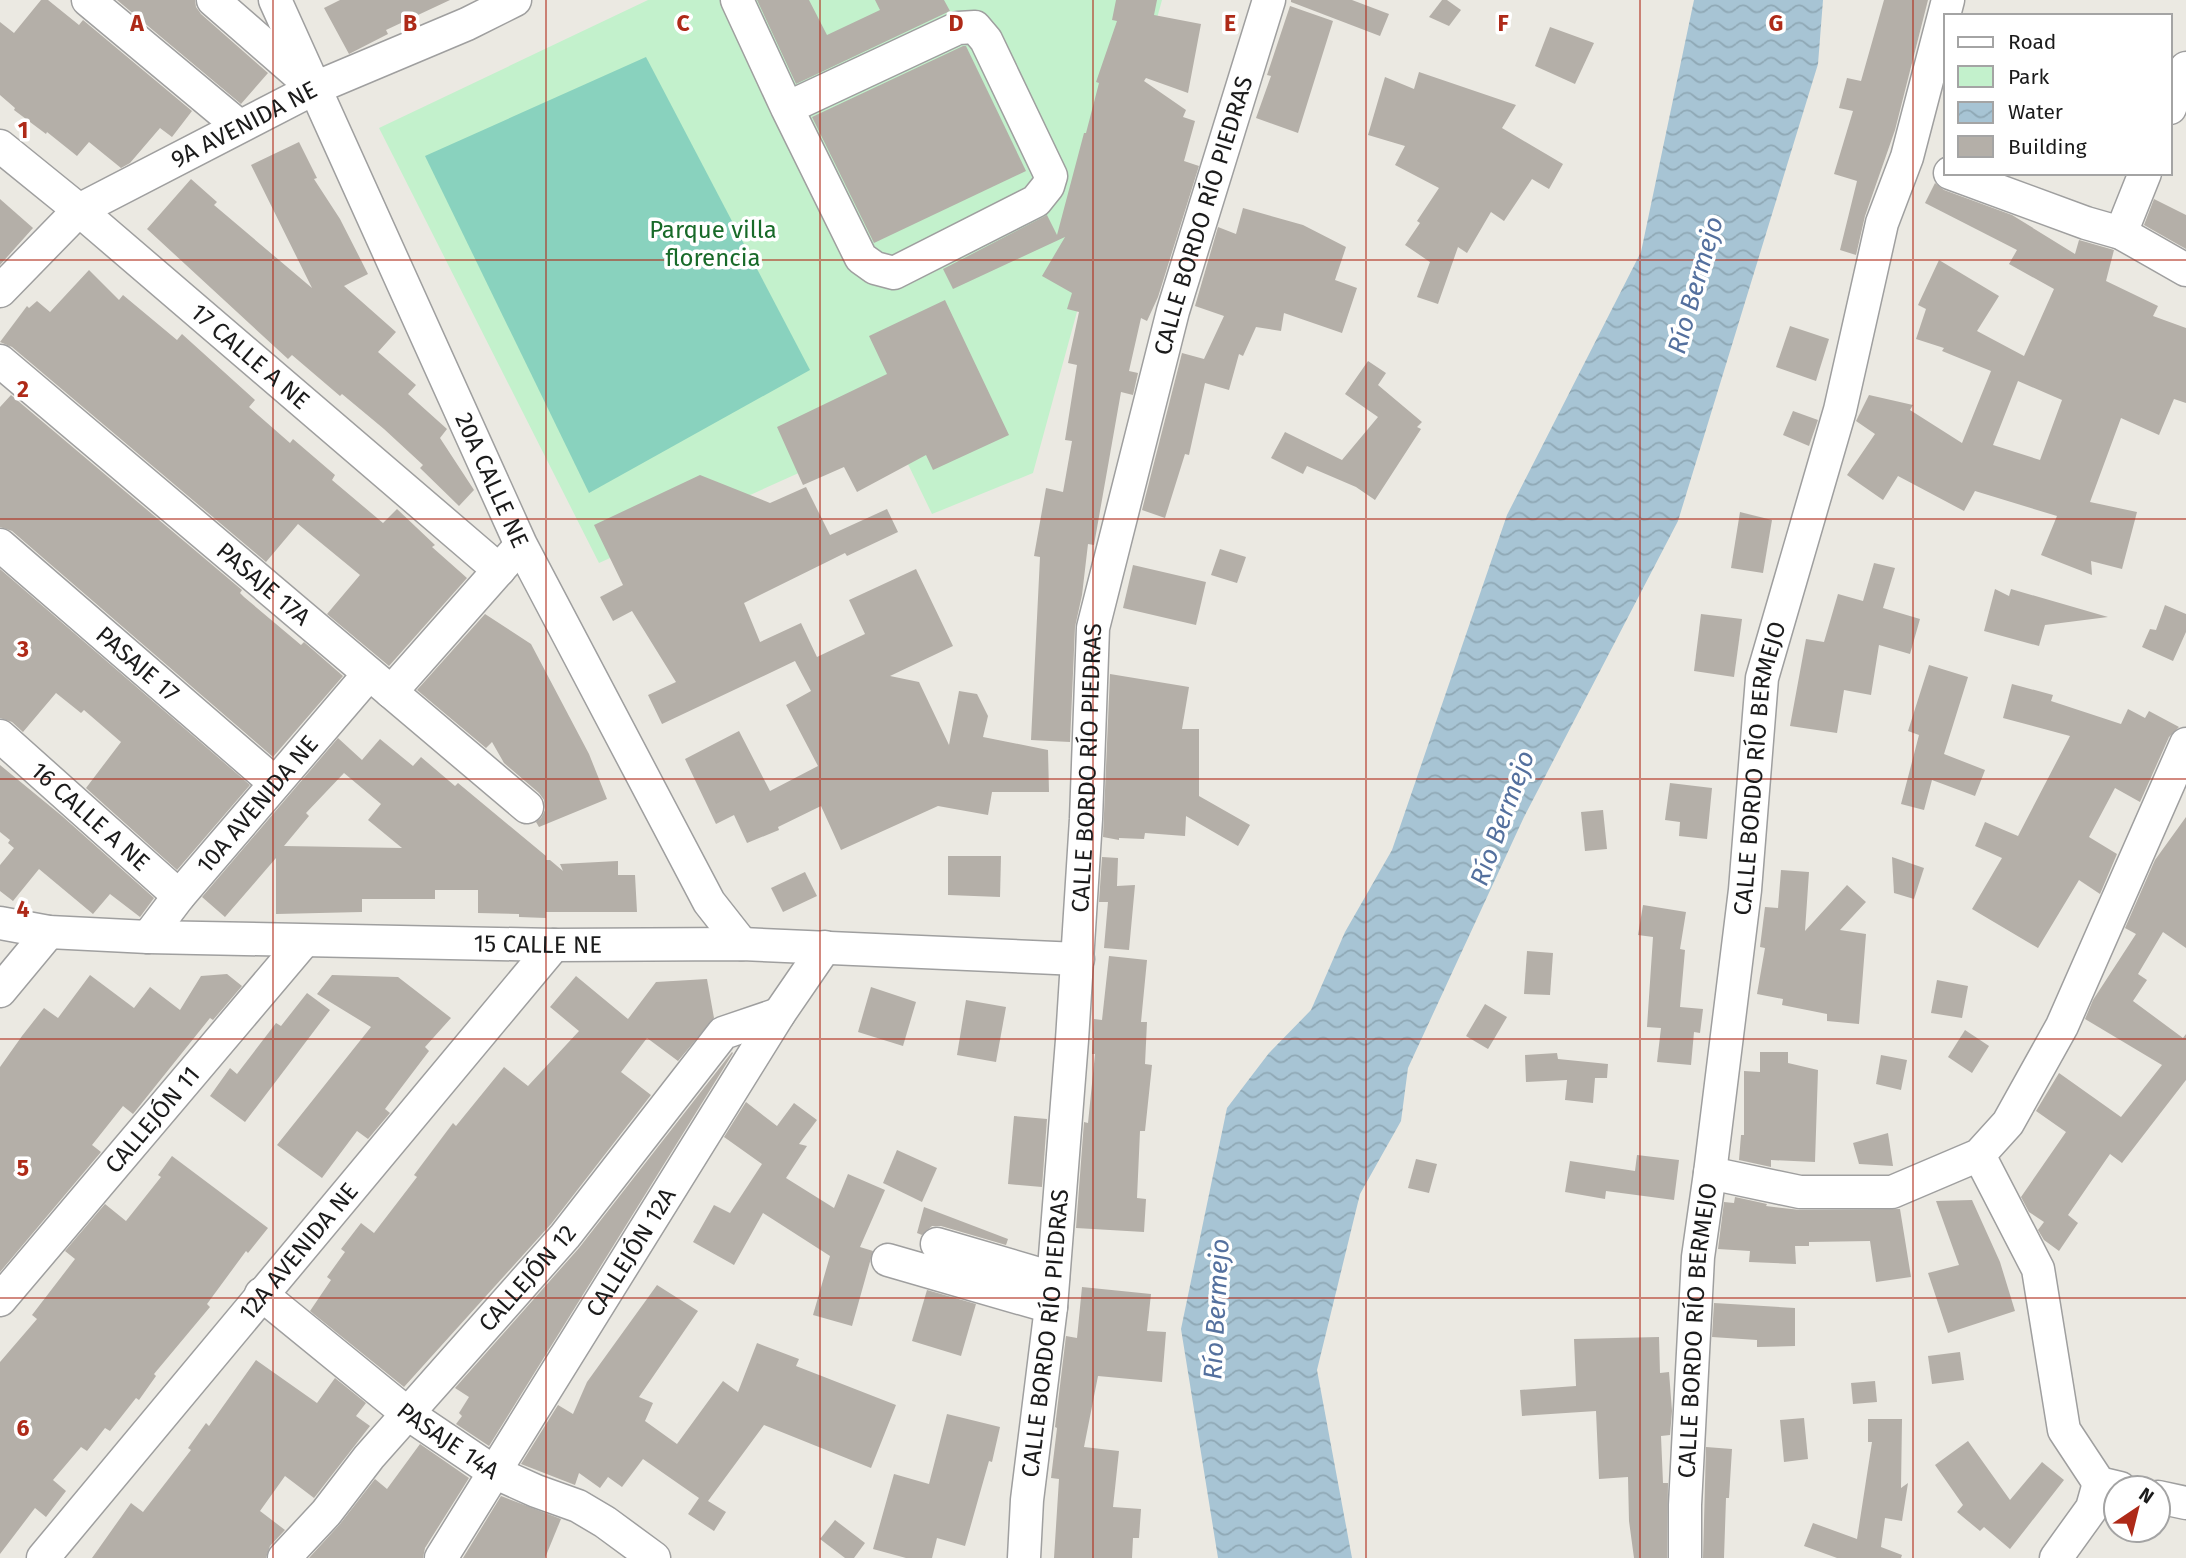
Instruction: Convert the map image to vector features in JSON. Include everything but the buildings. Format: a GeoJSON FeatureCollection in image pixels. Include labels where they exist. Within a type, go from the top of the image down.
{"type":"FeatureCollection","features":[{"type":"Feature","properties":{"kind":"street"},"geometry":{"type":"LineString","coordinates":[[88,0],[239,126]]}},
{"type":"Feature","properties":{"kind":"street"},"geometry":{"type":"LineString","coordinates":[[213,0],[315,88]]}},
{"type":"Feature","properties":{"kind":"street","name":"20A CALLE NE"},"geometry":{"type":"LineString","coordinates":[[275,0],[521,545],[709,902],[742,944]]}},
{"type":"Feature","properties":{"kind":"street","name":"9A AVENIDA NE"},"geometry":{"type":"LineString","coordinates":[[0,291],[79,210],[462,12],[515,0]]}},
{"type":"Feature","properties":{"kind":"street"},"geometry":{"type":"LineString","coordinates":[[737,0],[787,108],[861,258],[876,268],[894,273],[1037,201],[1048,186],[1051,176],[986,40],[975,27],[958,28],[787,108]]}},
{"type":"Feature","properties":{"kind":"street","name":"CALLE BORDO RÍO PIEDRAS"},"geometry":{"type":"LineString","coordinates":[[1024,1558],[1027,1500],[1052,1293],[1078,959],[1093,628],[1173,311],[1269,0]]}},
{"type":"Feature","properties":{"kind":"street","name":"CALLE BORDO RÍO BERMEJO"},"geometry":{"type":"LineString","coordinates":[[1685,1558],[1685,1504],[1698,1257],[1745,890],[1762,678],[1840,410],[1882,223],[1907,157],[1944,15]]}},
{"type":"Feature","properties":{"kind":"street"},"geometry":{"type":"LineString","coordinates":[[2172,103],[2186,68]]}},
{"type":"Feature","properties":{"kind":"street","name":"17 CALLE A NE"},"geometry":{"type":"LineString","coordinates":[[0,146],[79,210],[499,569]]}},
{"type":"Feature","properties":{"kind":"street"},"geometry":{"type":"LineString","coordinates":[[1907,157],[1944,171]]}},
{"type":"Feature","properties":{"kind":"street"},"geometry":{"type":"LineString","coordinates":[[1954,175],[2086,223],[2122,233],[2186,270]]}},
{"type":"Feature","properties":{"kind":"street"},"geometry":{"type":"LineString","coordinates":[[2122,233],[2144,175]]}},
{"type":"Feature","properties":{"kind":"street","name":"PASAJE 17A"},"geometry":{"type":"LineString","coordinates":[[0,360],[527,807]]}},
{"type":"Feature","properties":{"kind":"street","name":"PASAJE 17"},"geometry":{"type":"LineString","coordinates":[[0,545],[275,783]]}},
{"type":"Feature","properties":{"kind":"street","name":"10A AVENIDA NE"},"geometry":{"type":"LineString","coordinates":[[148,937],[179,896],[275,783],[521,545]]}},
{"type":"Feature","properties":{"kind":"street","name":"16 CALLE A NE"},"geometry":{"type":"LineString","coordinates":[[0,736],[179,896]]}},
{"type":"Feature","properties":{"kind":"street"},"geometry":{"type":"LineString","coordinates":[[1710,1173],[1800,1192],[1892,1192],[1979,1155],[2008,1123],[2062,1026],[2186,744]]}},
{"type":"Feature","properties":{"kind":"street","name":"15 CALLE NE"},"geometry":{"type":"LineString","coordinates":[[0,923],[49,932],[148,937],[554,945],[742,944],[1078,959]]}},
{"type":"Feature","properties":{"kind":"street"},"geometry":{"type":"LineString","coordinates":[[0,991],[49,932]]}},
{"type":"Feature","properties":{"kind":"street","name":"CALLEJÓN 11"},"geometry":{"type":"LineString","coordinates":[[0,1300],[304,941]]}},
{"type":"Feature","properties":{"kind":"street","name":"12A AVENIDA NE"},"geometry":{"type":"LineString","coordinates":[[43,1558],[554,945]]}},
{"type":"Feature","properties":{"kind":"street","name":"CALLEJÓN 12A"},"geometry":{"type":"LineString","coordinates":[[441,1558],[779,1014],[825,947]]}},
{"type":"Feature","properties":{"kind":"street","name":"CALLEJÓN 12"},"geometry":{"type":"LineString","coordinates":[[284,1558],[326,1513],[369,1457],[565,1236],[723,1033],[779,1014]]}},
{"type":"Feature","properties":{"kind":"street"},"geometry":{"type":"LineString","coordinates":[[1979,1155],[2038,1269],[2064,1430],[2102,1477]]}},
{"type":"Feature","properties":{"kind":"street"},"geometry":{"type":"LineString","coordinates":[[937,1244],[1052,1293]]}},
{"type":"Feature","properties":{"kind":"street"},"geometry":{"type":"LineString","coordinates":[[888,1260],[1052,1293]]}},
{"type":"Feature","properties":{"kind":"street","name":"PASAJE 14A"},"geometry":{"type":"LineString","coordinates":[[261,1294],[408,1414],[494,1472],[578,1506],[654,1558]]}},
{"type":"Feature","properties":{"kind":"street"},"geometry":{"type":"LineString","coordinates":[[2056,1558],[2102,1495]]}},
{"type":"Feature","properties":{"kind":"green space","name":"Parque villa florencia"},"geometry":{"type":"Polygon","coordinates":[[[648,0],[1162,0],[1033,473],[932,514],[892,431],[599,563],[379,128],[648,0]]]}},
{"type":"Feature","properties":{"kind":"green space"},"geometry":{"type":"Polygon","coordinates":[[[646,57],[810,370],[589,493],[425,156],[646,57]]]}},
{"type":"Feature","properties":{"kind":"water","name":"Río Bermejo"},"geometry":{"type":"Polygon","coordinates":[[[1694,0],[1823,0],[1818,64],[1678,521],[1524,817],[1408,1068],[1401,1121],[1360,1194],[1317,1370],[1352,1558],[1218,1558],[1181,1329],[1227,1108],[1269,1053],[1311,1010],[1345,932],[1392,850],[1507,515],[1641,252],[1694,0]]]}}]}
